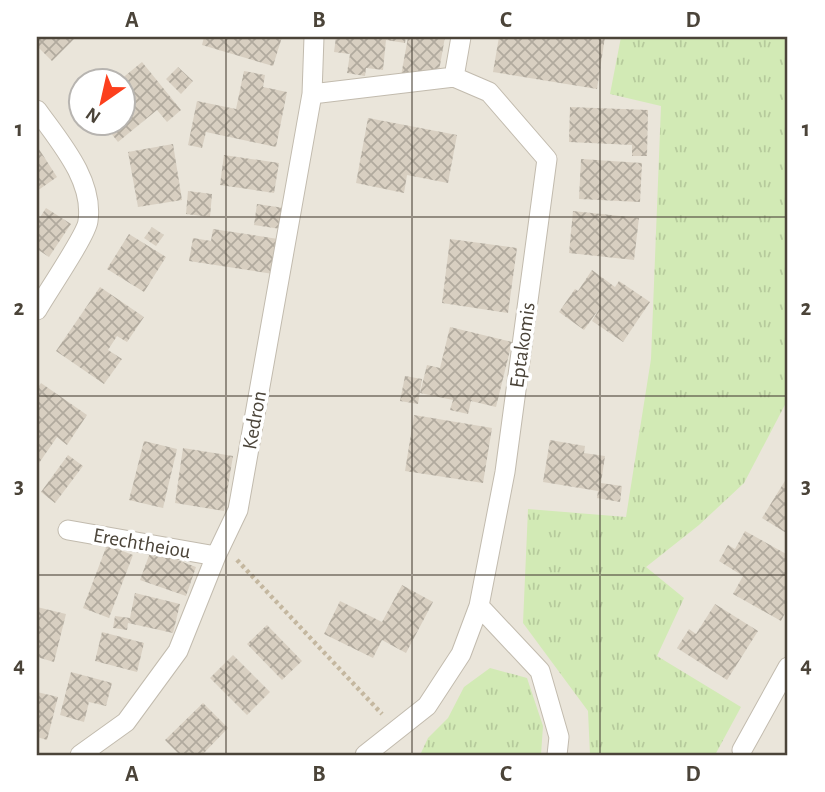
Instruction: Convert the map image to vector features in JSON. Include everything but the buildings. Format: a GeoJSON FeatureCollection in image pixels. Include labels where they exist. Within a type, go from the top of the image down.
{"type":"FeatureCollection","features":[{"type":"Feature","properties":{"kind":"street","name":"Kedron"},"geometry":{"type":"LineString","coordinates":[[80,755],[126,722],[178,651],[238,510],[312,94],[314,37]]}},
{"type":"Feature","properties":{"kind":"street"},"geometry":{"type":"LineString","coordinates":[[312,94],[454,77],[461,37]]}},
{"type":"Feature","properties":{"kind":"street","name":"Eptakomis"},"geometry":{"type":"LineString","coordinates":[[374,753],[427,706],[461,654],[479,606],[505,472],[547,159],[489,92],[454,77]]}},
{"type":"Feature","properties":{"kind":"street"},"geometry":{"type":"LineString","coordinates":[[37,110],[68,155],[87,193],[88,223],[37,310]]}},
{"type":"Feature","properties":{"kind":"street","name":"Erechtheiou"},"geometry":{"type":"LineString","coordinates":[[68,530],[219,550]]}},
{"type":"Feature","properties":{"kind":"street"},"geometry":{"type":"LineString","coordinates":[[479,606],[541,671],[559,737],[557,755]]}},
{"type":"Feature","properties":{"kind":"street"},"geometry":{"type":"LineString","coordinates":[[742,750],[788,667]]}},
{"type":"Feature","properties":{"kind":"path"},"geometry":{"type":"LineString","coordinates":[[219,550],[397,730]]}},
{"type":"Feature","properties":{"kind":"shaded area"},"geometry":{"type":"Polygon","coordinates":[[[37,37],[788,37],[788,755],[37,755],[37,37]]]}},
{"type":"Feature","properties":{"kind":"green space"},"geometry":{"type":"Polygon","coordinates":[[[621,37],[788,37],[788,399],[744,483],[699,525],[646,567],[684,598],[657,656],[741,707],[715,755],[590,755],[588,711],[523,623],[528,509],[626,517],[651,359],[661,106],[610,94],[621,37]]]}},
{"type":"Feature","properties":{"kind":"green space"},"geometry":{"type":"Polygon","coordinates":[[[490,668],[527,678],[543,726],[541,755],[420,755],[428,738],[448,718],[464,687],[490,668]]]}}]}
